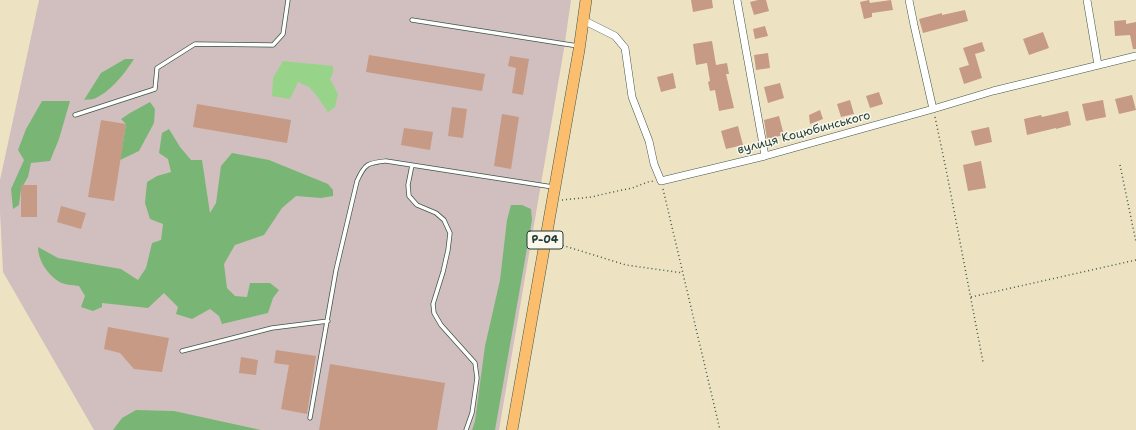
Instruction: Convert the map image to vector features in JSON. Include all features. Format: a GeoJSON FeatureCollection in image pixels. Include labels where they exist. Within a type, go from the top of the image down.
{"type":"FeatureCollection","features":[{"type":"Feature","properties":{"kind":"main road","name":"Р-04"},"geometry":{"type":"LineString","coordinates":[[512,430],[579,48],[586,0]]}},
{"type":"Feature","properties":{"kind":"street"},"geometry":{"type":"LineString","coordinates":[[737,0],[764,156]]}},
{"type":"Feature","properties":{"kind":"street"},"geometry":{"type":"LineString","coordinates":[[909,0],[933,109]]}},
{"type":"Feature","properties":{"kind":"street"},"geometry":{"type":"LineString","coordinates":[[1087,0],[1098,65]]}},
{"type":"Feature","properties":{"kind":"street"},"geometry":{"type":"LineString","coordinates":[[583,20],[615,36],[625,48],[632,97],[649,141],[654,164],[661,181]]}},
{"type":"Feature","properties":{"kind":"street","name":"вулиця Коцюбинського"},"geometry":{"type":"LineString","coordinates":[[661,181],[764,156],[993,91],[1136,56]]}},
{"type":"Feature","properties":{"kind":"lane"},"geometry":{"type":"LineString","coordinates":[[75,115],[155,89],[157,68],[195,44],[273,45],[283,34],[288,0]]}},
{"type":"Feature","properties":{"kind":"lane"},"geometry":{"type":"LineString","coordinates":[[412,20],[579,48]]}},
{"type":"Feature","properties":{"kind":"lane"},"geometry":{"type":"LineString","coordinates":[[310,418],[336,270],[357,180],[362,169],[370,163],[386,161],[554,187]]}},
{"type":"Feature","properties":{"kind":"lane"},"geometry":{"type":"LineString","coordinates":[[412,165],[408,186],[409,196],[417,205],[436,213],[444,220],[450,233],[444,272],[434,304],[434,313],[441,325],[476,362],[476,389],[472,412],[466,430]]}},
{"type":"Feature","properties":{"kind":"lane"},"geometry":{"type":"LineString","coordinates":[[182,351],[272,328],[328,321]]}},
{"type":"Feature","properties":{"kind":"path"},"geometry":{"type":"LineString","coordinates":[[933,109],[983,362]]}},
{"type":"Feature","properties":{"kind":"path"},"geometry":{"type":"LineString","coordinates":[[1120,166],[1136,242]]}},
{"type":"Feature","properties":{"kind":"path"},"geometry":{"type":"LineString","coordinates":[[552,200],[569,200],[592,197],[632,188],[648,182],[661,181],[720,430]]}},
{"type":"Feature","properties":{"kind":"path"},"geometry":{"type":"LineString","coordinates":[[545,240],[626,265],[683,273]]}},
{"type":"Feature","properties":{"kind":"path"},"geometry":{"type":"LineString","coordinates":[[971,297],[1136,260]]}},
{"type":"Feature","properties":{"kind":"shaded area"},"geometry":{"type":"Polygon","coordinates":[[[39,0],[571,0],[499,430],[94,430],[3,272],[0,180],[39,0]]]}},
{"type":"Feature","properties":{"kind":"green space"},"geometry":{"type":"Polygon","coordinates":[[[125,59],[134,59],[127,70],[113,86],[95,99],[84,100],[101,73],[125,59]]]}},
{"type":"Feature","properties":{"kind":"green space"},"geometry":{"type":"Polygon","coordinates":[[[283,61],[333,66],[333,73],[330,79],[338,94],[335,107],[328,112],[309,87],[298,82],[290,99],[272,96],[273,78],[283,61]]]}},
{"type":"Feature","properties":{"kind":"green space"},"geometry":{"type":"Polygon","coordinates":[[[42,101],[70,101],[59,139],[50,161],[31,163],[28,177],[21,189],[19,205],[13,209],[11,189],[24,160],[18,150],[26,129],[42,101]]]}},
{"type":"Feature","properties":{"kind":"green space"},"geometry":{"type":"Polygon","coordinates":[[[150,102],[155,109],[154,123],[139,151],[120,160],[126,124],[121,119],[150,102]]]}},
{"type":"Feature","properties":{"kind":"green space"},"geometry":{"type":"Polygon","coordinates":[[[169,129],[180,147],[191,160],[202,160],[210,213],[216,203],[221,166],[232,153],[269,160],[328,184],[333,190],[333,196],[321,198],[296,196],[282,208],[264,235],[235,245],[224,264],[227,288],[235,296],[247,297],[250,283],[270,283],[279,290],[273,298],[268,313],[222,324],[219,316],[210,309],[192,319],[176,314],[178,307],[164,293],[148,308],[102,303],[102,307],[93,311],[81,307],[85,296],[79,286],[60,282],[50,275],[41,262],[38,247],[58,258],[121,269],[138,280],[146,268],[152,243],[161,240],[163,224],[150,219],[145,203],[147,182],[157,176],[171,172],[168,159],[159,153],[162,133],[169,129]]]}},
{"type":"Feature","properties":{"kind":"green space"},"geometry":{"type":"Polygon","coordinates":[[[511,205],[522,205],[531,209],[532,220],[495,430],[472,430],[475,421],[485,346],[500,280],[507,220],[511,205]]]}},
{"type":"Feature","properties":{"kind":"green space"},"geometry":{"type":"Polygon","coordinates":[[[136,410],[174,411],[261,430],[113,430],[122,418],[136,410]]]}},
{"type":"Feature","properties":{"kind":"building"},"geometry":{"type":"Polygon","coordinates":[[[691,0],[712,0],[713,8],[693,12],[691,0]]]}},
{"type":"Feature","properties":{"kind":"building"},"geometry":{"type":"Polygon","coordinates":[[[766,0],[769,11],[754,15],[750,2],[766,0]]]}},
{"type":"Feature","properties":{"kind":"building"},"geometry":{"type":"Polygon","coordinates":[[[869,0],[870,3],[891,0],[893,10],[872,13],[872,17],[864,19],[860,2],[869,0]]]}},
{"type":"Feature","properties":{"kind":"building"},"geometry":{"type":"Polygon","coordinates":[[[965,10],[968,21],[923,33],[919,19],[942,13],[942,15],[965,10]]]}},
{"type":"Feature","properties":{"kind":"building"},"geometry":{"type":"Polygon","coordinates":[[[1126,20],[1126,24],[1136,22],[1136,49],[1133,49],[1130,35],[1115,36],[1114,21],[1126,20]]]}},
{"type":"Feature","properties":{"kind":"building"},"geometry":{"type":"Polygon","coordinates":[[[765,26],[768,36],[755,39],[753,29],[765,26]]]}},
{"type":"Feature","properties":{"kind":"building"},"geometry":{"type":"Polygon","coordinates":[[[1043,32],[1049,48],[1029,55],[1023,39],[1043,32]]]}},
{"type":"Feature","properties":{"kind":"building"},"geometry":{"type":"Polygon","coordinates":[[[712,41],[716,65],[727,63],[729,74],[726,74],[734,108],[719,111],[715,90],[710,91],[707,63],[696,65],[693,44],[712,41]]]}},
{"type":"Feature","properties":{"kind":"building"},"geometry":{"type":"Polygon","coordinates":[[[982,42],[985,51],[975,54],[982,78],[964,84],[959,68],[969,65],[963,48],[982,42]]]}},
{"type":"Feature","properties":{"kind":"building"},"geometry":{"type":"Polygon","coordinates":[[[768,53],[770,68],[756,70],[754,55],[768,53]]]}},
{"type":"Feature","properties":{"kind":"building"},"geometry":{"type":"Polygon","coordinates":[[[369,55],[485,74],[482,91],[366,72],[369,55]]]}},
{"type":"Feature","properties":{"kind":"building"},"geometry":{"type":"Polygon","coordinates":[[[510,56],[529,59],[523,95],[512,93],[516,68],[508,66],[510,56]]]}},
{"type":"Feature","properties":{"kind":"building"},"geometry":{"type":"Polygon","coordinates":[[[673,73],[676,88],[661,92],[657,77],[673,73]]]}},
{"type":"Feature","properties":{"kind":"building"},"geometry":{"type":"Polygon","coordinates":[[[780,83],[784,98],[768,103],[764,87],[780,83]]]}},
{"type":"Feature","properties":{"kind":"building"},"geometry":{"type":"Polygon","coordinates":[[[879,92],[883,104],[870,108],[866,96],[879,92]]]}},
{"type":"Feature","properties":{"kind":"building"},"geometry":{"type":"Polygon","coordinates":[[[1132,95],[1136,110],[1119,114],[1115,99],[1132,95]]]}},
{"type":"Feature","properties":{"kind":"building"},"geometry":{"type":"Polygon","coordinates":[[[850,100],[854,114],[841,117],[837,104],[850,100]]]}},
{"type":"Feature","properties":{"kind":"building"},"geometry":{"type":"Polygon","coordinates":[[[1103,100],[1106,117],[1086,121],[1082,104],[1103,100]]]}},
{"type":"Feature","properties":{"kind":"building"},"geometry":{"type":"Polygon","coordinates":[[[197,104],[291,120],[287,143],[193,127],[197,104]]]}},
{"type":"Feature","properties":{"kind":"building"},"geometry":{"type":"Polygon","coordinates":[[[452,107],[467,109],[463,138],[448,136],[452,107]]]}},
{"type":"Feature","properties":{"kind":"building"},"geometry":{"type":"Polygon","coordinates":[[[820,110],[823,119],[810,124],[809,115],[820,110]]]}},
{"type":"Feature","properties":{"kind":"building"},"geometry":{"type":"Polygon","coordinates":[[[1068,111],[1071,125],[1027,135],[1024,119],[1041,115],[1042,117],[1068,111]]]}},
{"type":"Feature","properties":{"kind":"building"},"geometry":{"type":"Polygon","coordinates":[[[502,114],[519,117],[511,169],[494,166],[502,114]]]}},
{"type":"Feature","properties":{"kind":"building"},"geometry":{"type":"Polygon","coordinates":[[[779,116],[784,135],[767,139],[764,120],[779,116]]]}},
{"type":"Feature","properties":{"kind":"building"},"geometry":{"type":"Polygon","coordinates":[[[101,120],[126,124],[114,201],[88,197],[101,120]]]}},
{"type":"Feature","properties":{"kind":"building"},"geometry":{"type":"Polygon","coordinates":[[[738,126],[743,145],[726,149],[721,131],[738,126]]]}},
{"type":"Feature","properties":{"kind":"building"},"geometry":{"type":"Polygon","coordinates":[[[989,127],[992,142],[975,146],[971,131],[989,127]]]}},
{"type":"Feature","properties":{"kind":"building"},"geometry":{"type":"Polygon","coordinates":[[[404,128],[433,132],[430,150],[401,145],[404,128]]]}},
{"type":"Feature","properties":{"kind":"building"},"geometry":{"type":"Polygon","coordinates":[[[981,161],[986,188],[968,191],[963,165],[981,161]]]}},
{"type":"Feature","properties":{"kind":"building"},"geometry":{"type":"Polygon","coordinates":[[[21,185],[37,185],[37,217],[21,217],[21,185]]]}},
{"type":"Feature","properties":{"kind":"building"},"geometry":{"type":"Polygon","coordinates":[[[61,206],[86,213],[81,229],[57,222],[61,206]]]}},
{"type":"Feature","properties":{"kind":"building"},"geometry":{"type":"Polygon","coordinates":[[[108,327],[169,338],[162,372],[134,369],[120,353],[104,349],[108,327]]]}},
{"type":"Feature","properties":{"kind":"building"},"geometry":{"type":"Polygon","coordinates":[[[276,350],[316,356],[307,414],[281,409],[289,365],[274,363],[276,350]]]}},
{"type":"Feature","properties":{"kind":"building"},"geometry":{"type":"Polygon","coordinates":[[[241,357],[258,360],[256,375],[239,373],[241,357]]]}},
{"type":"Feature","properties":{"kind":"building"},"geometry":{"type":"Polygon","coordinates":[[[330,364],[445,383],[437,430],[319,430],[330,364]]]}}]}
